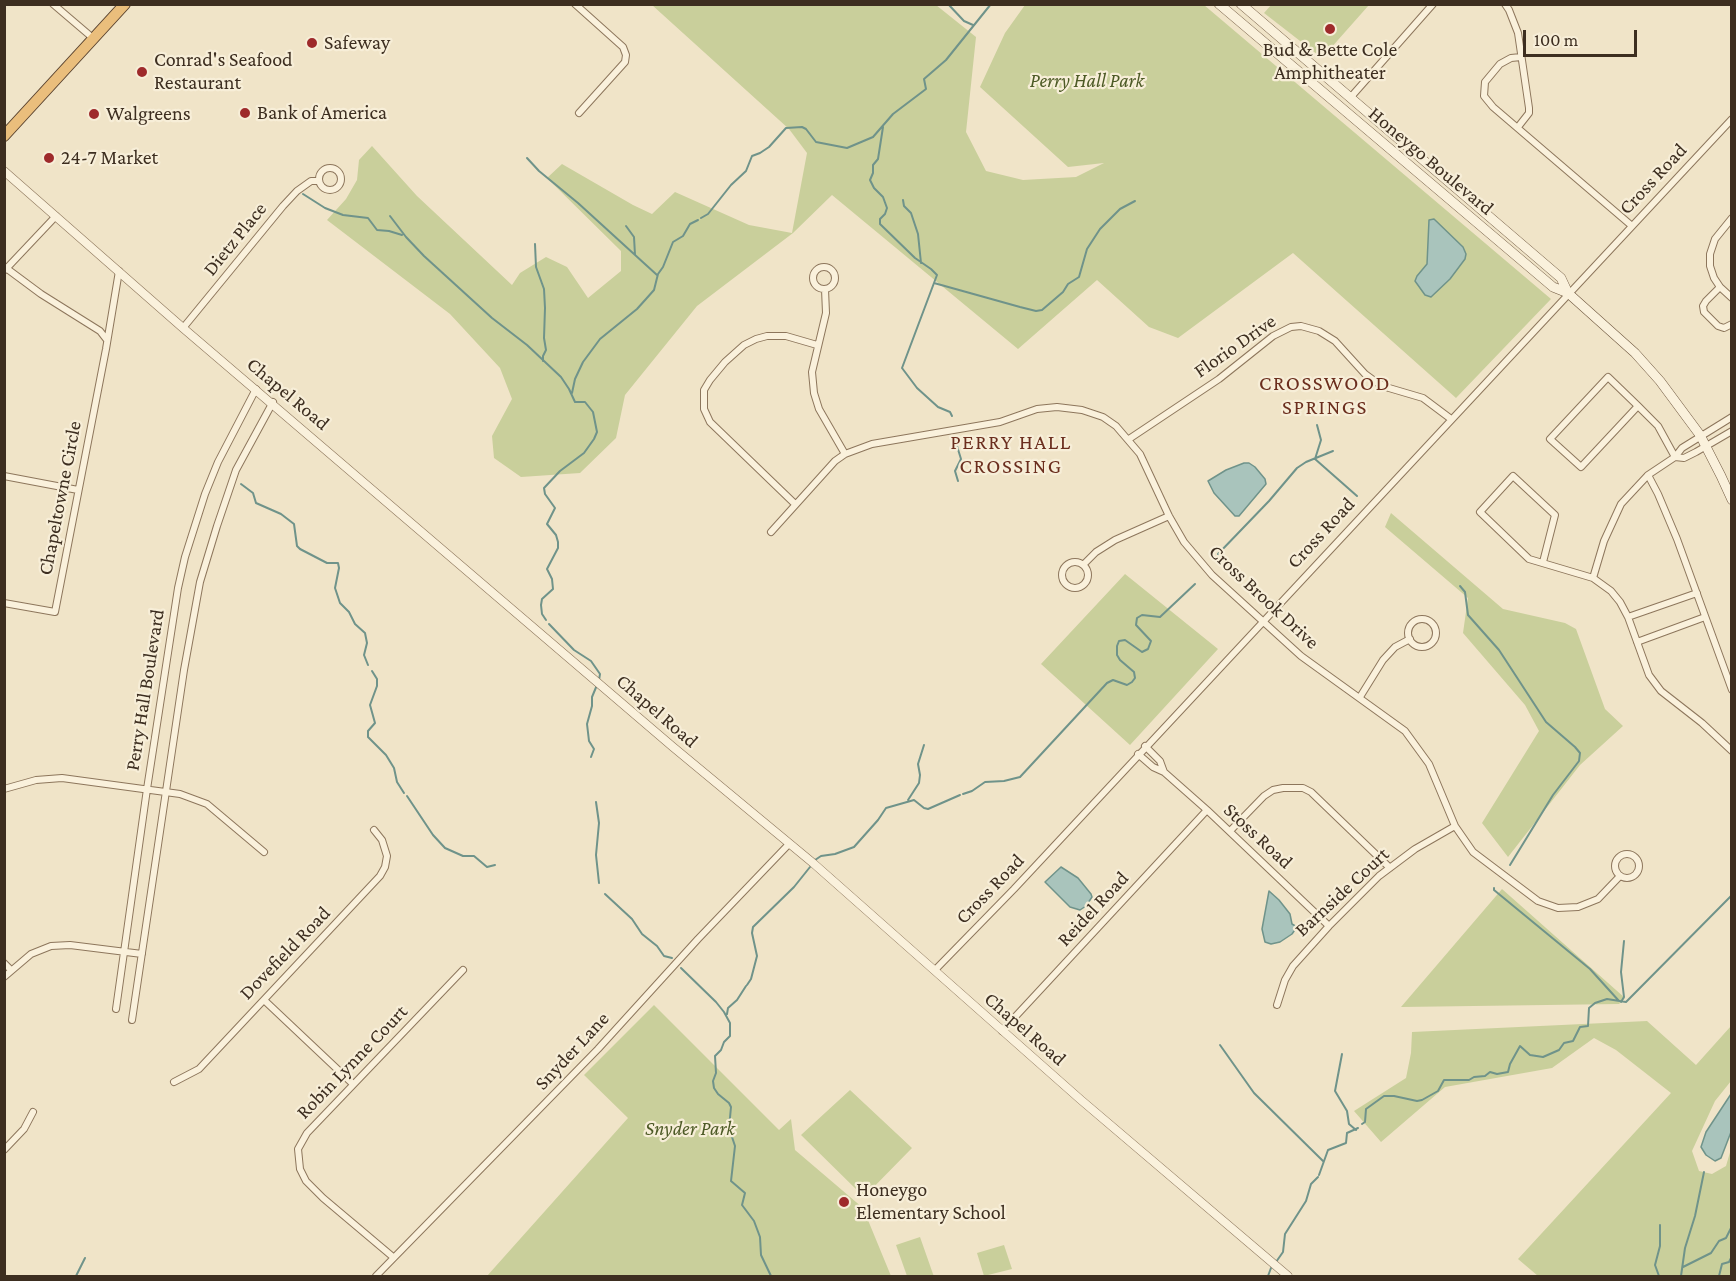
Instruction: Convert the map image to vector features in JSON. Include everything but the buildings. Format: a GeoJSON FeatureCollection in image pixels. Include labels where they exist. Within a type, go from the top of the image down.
{"type":"FeatureCollection","features":[{"type":"Feature","properties":{"kind":"highway"},"geometry":{"type":"LineString","coordinates":[[4,136],[125,4]]}},
{"type":"Feature","properties":{"kind":"main road","name":"Honeygo Boulevard"},"geometry":{"type":"LineString","coordinates":[[1219,4],[1553,287],[1568,293],[1635,354],[1660,381],[1700,435],[1731,500]]}},
{"type":"Feature","properties":{"kind":"main road","name":"Honeygo Boulevard"},"geometry":{"type":"LineString","coordinates":[[1241,4],[1561,278],[1568,293]]}},
{"type":"Feature","properties":{"kind":"street"},"geometry":{"type":"LineString","coordinates":[[53,4],[93,39]]}},
{"type":"Feature","properties":{"kind":"street"},"geometry":{"type":"LineString","coordinates":[[575,4],[623,47],[626,55],[626,62],[579,113]]}},
{"type":"Feature","properties":{"kind":"street"},"geometry":{"type":"LineString","coordinates":[[1350,98],[1433,4]]}},
{"type":"Feature","properties":{"kind":"street"},"geometry":{"type":"LineString","coordinates":[[1505,4],[1518,33],[1529,108],[1518,127]]}},
{"type":"Feature","properties":{"kind":"street"},"geometry":{"type":"LineString","coordinates":[[1521,57],[1511,58],[1500,64],[1485,82],[1484,96],[1632,226]]}},
{"type":"Feature","properties":{"kind":"street","name":"Cross Road"},"geometry":{"type":"LineString","coordinates":[[935,970],[1014,889],[1731,119]]}},
{"type":"Feature","properties":{"kind":"street","name":"Chapel Road"},"geometry":{"type":"LineString","coordinates":[[4,171],[183,328],[273,402],[789,844],[1002,1031],[1288,1276]]}},
{"type":"Feature","properties":{"kind":"street","name":"Dietz Place"},"geometry":{"type":"LineString","coordinates":[[183,328],[283,206],[297,191],[311,181],[318,181]]}},
{"type":"Feature","properties":{"kind":"street"},"geometry":{"type":"LineString","coordinates":[[56,216],[5,269],[100,331],[107,340]]}},
{"type":"Feature","properties":{"kind":"street"},"geometry":{"type":"LineString","coordinates":[[1731,218],[1711,248],[1710,266],[1720,287],[1731,298]]}},
{"type":"Feature","properties":{"kind":"street","name":"Chapeltowne Circle"},"geometry":{"type":"LineString","coordinates":[[4,603],[55,612],[119,270]]}},
{"type":"Feature","properties":{"kind":"street"},"geometry":{"type":"LineString","coordinates":[[1720,287],[1706,301],[1703,306],[1704,312],[1718,327],[1724,328],[1731,324]]}},
{"type":"Feature","properties":{"kind":"street"},"geometry":{"type":"LineString","coordinates":[[825,289],[826,313],[812,372],[814,393],[819,409],[845,454]]}},
{"type":"Feature","properties":{"kind":"street","name":"Florio Drive"},"geometry":{"type":"LineString","coordinates":[[1129,439],[1219,379],[1273,336],[1291,327],[1301,326],[1319,331],[1335,341],[1365,374],[1376,382],[1423,398],[1452,419]]}},
{"type":"Feature","properties":{"kind":"street"},"geometry":{"type":"LineString","coordinates":[[795,504],[715,429],[706,416],[704,390],[710,380],[744,345],[756,339],[767,336],[786,336],[817,345]]}},
{"type":"Feature","properties":{"kind":"street"},"geometry":{"type":"LineString","coordinates":[[1638,406],[1581,467],[1550,439],[1608,377],[1638,406],[1658,426],[1675,457]]}},
{"type":"Feature","properties":{"kind":"street","name":"Perry Hall Boulevard"},"geometry":{"type":"LineString","coordinates":[[116,1009],[147,789],[178,588],[185,557],[205,494],[256,389]]}},
{"type":"Feature","properties":{"kind":"street","name":"Perry Hall Boulevard"},"geometry":{"type":"LineString","coordinates":[[132,1020],[184,670],[200,582],[216,526],[236,470],[273,402]]}},
{"type":"Feature","properties":{"kind":"street","name":"Cross Brook Drive"},"geometry":{"type":"LineString","coordinates":[[771,532],[826,469],[845,454],[891,440],[990,424],[1037,409],[1057,407],[1082,410],[1103,417],[1116,426],[1140,454],[1168,516],[1184,542],[1212,575],[1301,657],[1405,731],[1429,764],[1455,826],[1473,852],[1538,901],[1550,907],[1567,909],[1589,904],[1607,892],[1620,876]]}},
{"type":"Feature","properties":{"kind":"street"},"geometry":{"type":"LineString","coordinates":[[1593,578],[1604,541],[1621,504],[1648,475],[1675,457],[1682,448],[1731,417]]}},
{"type":"Feature","properties":{"kind":"street"},"geometry":{"type":"LineString","coordinates":[[1675,457],[1684,458],[1731,431]]}},
{"type":"Feature","properties":{"kind":"street"},"geometry":{"type":"LineString","coordinates":[[1648,475],[1658,494],[1697,593],[1731,690]]}},
{"type":"Feature","properties":{"kind":"street"},"geometry":{"type":"LineString","coordinates":[[4,476],[78,490]]}},
{"type":"Feature","properties":{"kind":"street"},"geometry":{"type":"LineString","coordinates":[[1543,562],[1555,515],[1513,476],[1480,512],[1529,559],[1593,578],[1611,591],[1628,617],[1649,675],[1661,691],[1731,751]]}},
{"type":"Feature","properties":{"kind":"street"},"geometry":{"type":"LineString","coordinates":[[1083,565],[1096,552],[1115,540],[1168,516]]}},
{"type":"Feature","properties":{"kind":"street"},"geometry":{"type":"LineString","coordinates":[[1073,562],[1083,565],[1089,574],[1084,585],[1075,589],[1067,586],[1062,578],[1065,566],[1073,562]]}},
{"type":"Feature","properties":{"kind":"street"},"geometry":{"type":"LineString","coordinates":[[1628,617],[1697,593]]}},
{"type":"Feature","properties":{"kind":"street"},"geometry":{"type":"LineString","coordinates":[[1637,642],[1705,617]]}},
{"type":"Feature","properties":{"kind":"street"},"geometry":{"type":"LineString","coordinates":[[1417,621],[1430,622],[1435,628],[1433,642],[1425,647],[1416,646],[1410,639],[1409,630],[1417,621]]}},
{"type":"Feature","properties":{"kind":"street"},"geometry":{"type":"LineString","coordinates":[[1360,697],[1383,660],[1395,647],[1410,639]]}},
{"type":"Feature","properties":{"kind":"street","name":"Stoss Road"},"geometry":{"type":"LineString","coordinates":[[1145,746],[1160,761],[1164,772]]}},
{"type":"Feature","properties":{"kind":"street","name":"Stoss Road"},"geometry":{"type":"LineString","coordinates":[[1138,754],[1153,767],[1164,772],[1207,810],[1329,926]]}},
{"type":"Feature","properties":{"kind":"street"},"geometry":{"type":"LineString","coordinates":[[4,789],[51,778],[77,779],[192,798],[207,804],[264,852]]}},
{"type":"Feature","properties":{"kind":"street"},"geometry":{"type":"LineString","coordinates":[[1230,831],[1264,796],[1273,790],[1303,788],[1311,792],[1390,868]]}},
{"type":"Feature","properties":{"kind":"street","name":"Reidel Road"},"geometry":{"type":"LineString","coordinates":[[1002,1031],[1207,810]]}},
{"type":"Feature","properties":{"kind":"street","name":"Barnside Court"},"geometry":{"type":"LineString","coordinates":[[1277,1005],[1285,980],[1293,966],[1370,884],[1415,849],[1455,826]]}},
{"type":"Feature","properties":{"kind":"street","name":"Dovefield Road"},"geometry":{"type":"LineString","coordinates":[[174,1082],[199,1070],[380,876],[387,856],[382,840],[374,830]]}},
{"type":"Feature","properties":{"kind":"street","name":"Snyder Lane"},"geometry":{"type":"LineString","coordinates":[[376,1276],[598,1050],[698,939],[789,844]]}},
{"type":"Feature","properties":{"kind":"street","name":"Cross Brook Drive"},"geometry":{"type":"LineString","coordinates":[[1621,855],[1633,855],[1637,858],[1639,866],[1636,874],[1629,878],[1620,876],[1615,870],[1615,861],[1621,855]]}},
{"type":"Feature","properties":{"kind":"street"},"geometry":{"type":"LineString","coordinates":[[4,977],[31,954],[51,946],[70,945],[142,954]]}},
{"type":"Feature","properties":{"kind":"street"},"geometry":{"type":"LineString","coordinates":[[4,963],[11,970]]}},
{"type":"Feature","properties":{"kind":"street","name":"Robin Lynne Court"},"geometry":{"type":"LineString","coordinates":[[393,1257],[313,1189],[300,1168],[298,1149],[302,1139],[352,1084],[463,970]]}},
{"type":"Feature","properties":{"kind":"street"},"geometry":{"type":"LineString","coordinates":[[264,1000],[352,1084]]}},
{"type":"Feature","properties":{"kind":"street"},"geometry":{"type":"LineString","coordinates":[[4,1150],[24,1129],[33,1112]]}},
{"type":"Feature","properties":{"kind":"green space"},"geometry":{"type":"Polygon","coordinates":[[[1272,4],[1369,5],[1322,58],[1264,13],[1272,4]]]}},
{"type":"Feature","properties":{"kind":"green space","name":"Perry Hall Park"},"geometry":{"type":"Polygon","coordinates":[[[652,5],[936,5],[976,37],[966,132],[986,171],[1023,180],[1076,177],[1104,163],[1068,167],[980,87],[1005,33],[1025,5],[1204,5],[1551,299],[1456,398],[1293,253],[1178,338],[1149,327],[1097,280],[1018,349],[832,195],[793,233],[697,306],[625,395],[616,438],[580,473],[521,477],[494,458],[492,436],[512,399],[500,368],[450,314],[327,220],[346,199],[357,180],[359,160],[372,146],[417,196],[512,285],[520,273],[546,257],[567,267],[588,298],[621,271],[621,251],[547,178],[562,164],[652,214],[675,192],[749,225],[792,233],[807,153],[789,129],[652,5]]]}},
{"type":"Feature","properties":{"kind":"green space"},"geometry":{"type":"Polygon","coordinates":[[[1391,513],[1503,609],[1565,623],[1576,629],[1605,709],[1623,726],[1580,765],[1508,857],[1482,823],[1539,731],[1525,705],[1463,633],[1468,598],[1385,527],[1391,513]]]}},
{"type":"Feature","properties":{"kind":"green space"},"geometry":{"type":"Polygon","coordinates":[[[1125,574],[1218,649],[1130,745],[1041,664],[1125,574]]]}},
{"type":"Feature","properties":{"kind":"green space"},"geometry":{"type":"Polygon","coordinates":[[[1502,889],[1625,998],[1619,1004],[1401,1007],[1502,889]]]}},
{"type":"Feature","properties":{"kind":"green space","name":"Snyder Park"},"geometry":{"type":"Polygon","coordinates":[[[654,1005],[779,1130],[791,1119],[795,1150],[863,1208],[891,1276],[487,1276],[628,1118],[584,1075],[654,1005]]]}},
{"type":"Feature","properties":{"kind":"green space"},"geometry":{"type":"Polygon","coordinates":[[[1647,1021],[1696,1065],[1731,1026],[1731,1081],[1715,1101],[1692,1151],[1699,1171],[1712,1174],[1726,1166],[1731,1149],[1731,1276],[1538,1276],[1518,1259],[1671,1093],[1616,1050],[1594,1038],[1552,1068],[1445,1087],[1381,1142],[1354,1111],[1406,1078],[1412,1032],[1647,1021]]]}},
{"type":"Feature","properties":{"kind":"green space"},"geometry":{"type":"Polygon","coordinates":[[[850,1090],[912,1148],[864,1197],[801,1135],[850,1090]]]}},
{"type":"Feature","properties":{"kind":"green space"},"geometry":{"type":"Polygon","coordinates":[[[920,1237],[934,1276],[907,1276],[896,1245],[920,1237]]]}},
{"type":"Feature","properties":{"kind":"green space"},"geometry":{"type":"Polygon","coordinates":[[[1004,1245],[1012,1269],[984,1276],[977,1253],[1004,1245]]]}},
{"type":"Feature","properties":{"kind":"water"},"geometry":{"type":"Polygon","coordinates":[[[1434,219],[1463,247],[1466,254],[1465,259],[1450,279],[1431,297],[1425,295],[1415,281],[1427,264],[1429,220],[1434,219]]]}},
{"type":"Feature","properties":{"kind":"water"},"geometry":{"type":"Polygon","coordinates":[[[1244,463],[1255,467],[1265,479],[1266,484],[1239,516],[1235,516],[1214,493],[1208,481],[1244,463]]]}},
{"type":"Feature","properties":{"kind":"water"},"geometry":{"type":"Polygon","coordinates":[[[1061,867],[1078,878],[1091,894],[1092,897],[1086,906],[1080,910],[1070,907],[1045,882],[1061,867]]]}},
{"type":"Feature","properties":{"kind":"water"},"geometry":{"type":"Polygon","coordinates":[[[1269,891],[1290,914],[1292,924],[1297,927],[1292,934],[1280,942],[1271,944],[1265,942],[1262,929],[1269,891]]]}},
{"type":"Feature","properties":{"kind":"water"},"geometry":{"type":"Polygon","coordinates":[[[1731,1094],[1731,1132],[1721,1158],[1715,1161],[1706,1155],[1701,1147],[1706,1132],[1731,1094]]]}},
{"type":"Feature","properties":{"kind":"waterway"},"geometry":{"type":"LineString","coordinates":[[948,4],[964,21],[973,25]]}},
{"type":"Feature","properties":{"kind":"waterway"},"geometry":{"type":"LineString","coordinates":[[701,218],[708,214],[731,185],[746,171],[752,156],[769,147],[786,128],[802,127],[816,142],[847,148],[873,137],[893,114],[926,89],[924,79],[946,60],[991,4]]}},
{"type":"Feature","properties":{"kind":"waterway"},"geometry":{"type":"LineString","coordinates":[[883,127],[878,159],[873,165],[870,180],[883,197],[887,208],[880,219],[880,224],[915,258],[937,275],[902,368],[917,388],[938,407],[950,412],[952,416]]}},
{"type":"Feature","properties":{"kind":"waterway"},"geometry":{"type":"LineString","coordinates":[[527,158],[657,275]]}},
{"type":"Feature","properties":{"kind":"waterway"},"geometry":{"type":"LineString","coordinates":[[303,194],[325,208],[343,215],[368,218],[377,230],[402,235]]}},
{"type":"Feature","properties":{"kind":"waterway"},"geometry":{"type":"LineString","coordinates":[[903,200],[904,206],[911,213],[918,234],[921,263]]}},
{"type":"Feature","properties":{"kind":"waterway"},"geometry":{"type":"LineString","coordinates":[[934,283],[1036,311],[1042,310],[1063,292],[1068,284],[1079,277],[1087,249],[1100,229],[1120,209],[1135,201]]}},
{"type":"Feature","properties":{"kind":"waterway"},"geometry":{"type":"LineString","coordinates":[[390,216],[424,256],[561,377],[575,402],[585,402],[593,412],[597,432],[594,439],[584,453],[560,471],[544,488],[545,494],[555,508],[547,524],[556,535],[558,542],[558,548],[547,569],[552,579],[553,589],[542,599],[541,605],[542,614],[546,620]]}},
{"type":"Feature","properties":{"kind":"waterway"},"geometry":{"type":"LineString","coordinates":[[572,393],[575,379],[583,362],[600,339],[637,309],[654,290],[658,274],[673,242],[683,236],[690,224],[698,220]]}},
{"type":"Feature","properties":{"kind":"waterway"},"geometry":{"type":"LineString","coordinates":[[626,226],[634,237],[635,255]]}},
{"type":"Feature","properties":{"kind":"waterway"},"geometry":{"type":"LineString","coordinates":[[535,244],[536,267],[544,289],[546,350],[543,361]]}},
{"type":"Feature","properties":{"kind":"waterway"},"geometry":{"type":"LineString","coordinates":[[1315,459],[1321,440],[1317,425]]}},
{"type":"Feature","properties":{"kind":"waterway"},"geometry":{"type":"LineString","coordinates":[[957,446],[961,459],[955,471],[958,481]]}},
{"type":"Feature","properties":{"kind":"waterway"},"geometry":{"type":"LineString","coordinates":[[1218,554],[1297,468],[1333,451]]}},
{"type":"Feature","properties":{"kind":"waterway"},"geometry":{"type":"LineString","coordinates":[[1315,459],[1357,496]]}},
{"type":"Feature","properties":{"kind":"waterway"},"geometry":{"type":"LineString","coordinates":[[241,484],[253,493],[256,503],[281,514],[294,524],[297,546],[300,549],[327,563],[338,563],[335,588],[340,603],[349,612],[355,624],[365,633],[367,643],[364,655],[368,665]]}},
{"type":"Feature","properties":{"kind":"waterway"},"geometry":{"type":"LineString","coordinates":[[963,794],[985,782],[1020,777],[1107,683],[1113,680],[1127,685],[1132,682],[1135,678],[1134,672],[1117,655],[1119,641],[1125,640],[1142,652],[1148,649],[1151,641],[1136,625],[1137,618],[1142,615],[1160,617],[1195,584]]}},
{"type":"Feature","properties":{"kind":"waterway"},"geometry":{"type":"LineString","coordinates":[[1460,586],[1465,592],[1468,615],[1499,650],[1546,722],[1580,753],[1579,761],[1553,795],[1510,865]]}},
{"type":"Feature","properties":{"kind":"waterway"},"geometry":{"type":"LineString","coordinates":[[549,624],[574,650],[591,661],[600,674],[599,680]]}},
{"type":"Feature","properties":{"kind":"waterway"},"geometry":{"type":"LineString","coordinates":[[372,671],[377,679],[377,686],[370,705],[375,723],[368,731],[368,737],[386,755],[404,793]]}},
{"type":"Feature","properties":{"kind":"waterway"},"geometry":{"type":"LineString","coordinates":[[591,757],[594,749],[589,741],[587,724],[592,697],[597,685]]}},
{"type":"Feature","properties":{"kind":"waterway"},"geometry":{"type":"LineString","coordinates":[[908,800],[919,783],[918,764],[924,745]]}},
{"type":"Feature","properties":{"kind":"waterway"},"geometry":{"type":"LineString","coordinates":[[815,860],[821,856],[854,847],[886,808],[914,800],[928,809],[960,795]]}},
{"type":"Feature","properties":{"kind":"waterway"},"geometry":{"type":"LineString","coordinates":[[407,796],[433,835],[445,848],[463,856],[474,856],[487,867],[495,865]]}},
{"type":"Feature","properties":{"kind":"waterway"},"geometry":{"type":"LineString","coordinates":[[596,802],[599,823],[596,855],[599,883]]}},
{"type":"Feature","properties":{"kind":"waterway"},"geometry":{"type":"LineString","coordinates":[[747,985],[751,979],[757,956],[752,933],[753,927],[794,887],[810,867]]}},
{"type":"Feature","properties":{"kind":"waterway"},"geometry":{"type":"LineString","coordinates":[[1494,888],[1590,969],[1619,1001]]}},
{"type":"Feature","properties":{"kind":"waterway"},"geometry":{"type":"LineString","coordinates":[[605,894],[632,919],[642,934],[657,946],[664,956],[672,958]]}},
{"type":"Feature","properties":{"kind":"waterway"},"geometry":{"type":"LineString","coordinates":[[1362,1124],[1365,1122],[1366,1109],[1384,1096],[1417,1101],[1438,1091],[1444,1080],[1469,1080],[1485,1076],[1490,1072],[1497,1074],[1508,1072],[1520,1046],[1530,1055],[1543,1057],[1559,1050],[1564,1043],[1573,1041],[1580,1027],[1588,1026],[1589,1008],[1607,999],[1626,1002],[1732,895]]}},
{"type":"Feature","properties":{"kind":"waterway"},"geometry":{"type":"LineString","coordinates":[[1621,1002],[1624,997],[1621,972],[1624,941]]}},
{"type":"Feature","properties":{"kind":"waterway"},"geometry":{"type":"LineString","coordinates":[[681,968],[716,1002],[730,1023],[730,1036],[715,1056],[714,1088],[731,1107],[729,1128],[735,1146],[731,1181],[745,1193],[742,1205],[754,1221],[760,1237],[761,1255],[771,1276]]}},
{"type":"Feature","properties":{"kind":"waterway"},"geometry":{"type":"LineString","coordinates":[[727,1014],[728,1008],[737,1000],[746,986]]}},
{"type":"Feature","properties":{"kind":"waterway"},"geometry":{"type":"LineString","coordinates":[[1220,1045],[1254,1093],[1323,1161]]}},
{"type":"Feature","properties":{"kind":"waterway"},"geometry":{"type":"LineString","coordinates":[[1342,1054],[1335,1091],[1347,1111],[1349,1124],[1356,1130]]}},
{"type":"Feature","properties":{"kind":"waterway"},"geometry":{"type":"LineString","coordinates":[[1319,1175],[1328,1150],[1346,1143],[1347,1133],[1358,1128]]}},
{"type":"Feature","properties":{"kind":"waterway"},"geometry":{"type":"LineString","coordinates":[[1681,1276],[1685,1248],[1695,1216],[1704,1172]]}},
{"type":"Feature","properties":{"kind":"waterway"},"geometry":{"type":"LineString","coordinates":[[1276,1262],[1283,1252],[1285,1234],[1306,1201],[1311,1184],[1318,1177]]}},
{"type":"Feature","properties":{"kind":"waterway"},"geometry":{"type":"LineString","coordinates":[[1659,1276],[1655,1265],[1660,1246],[1660,1225]]}},
{"type":"Feature","properties":{"kind":"waterway"},"geometry":{"type":"LineString","coordinates":[[1683,1267],[1711,1253],[1719,1241],[1726,1238],[1732,1226]]}},
{"type":"Feature","properties":{"kind":"waterway"},"geometry":{"type":"LineString","coordinates":[[1719,1276],[1722,1264],[1729,1262],[1732,1256]]}},
{"type":"Feature","properties":{"kind":"waterway"},"geometry":{"type":"LineString","coordinates":[[76,1276],[85,1258]]}},
{"type":"Feature","properties":{"kind":"waterway"},"geometry":{"type":"LineString","coordinates":[[1268,1276],[1271,1268]]}},
{"type":"Feature","properties":{"kind":"place","name":"Bud & Bette Cole Amphitheater"},"geometry":{"type":"Point","coordinates":[1330,29]}},
{"type":"Feature","properties":{"kind":"place","name":"Safeway"},"geometry":{"type":"Point","coordinates":[312,43]}},
{"type":"Feature","properties":{"kind":"place","name":"Conrad's Seafood Restaurant"},"geometry":{"type":"Point","coordinates":[142,72]}},
{"type":"Feature","properties":{"kind":"place","name":"Bank of America"},"geometry":{"type":"Point","coordinates":[245,113]}},
{"type":"Feature","properties":{"kind":"place","name":"Walgreens"},"geometry":{"type":"Point","coordinates":[94,114]}},
{"type":"Feature","properties":{"kind":"place","name":"24-7 Market"},"geometry":{"type":"Point","coordinates":[49,158]}},
{"type":"Feature","properties":{"kind":"place","name":"Honeygo Elementary School"},"geometry":{"type":"Point","coordinates":[844,1202]}},
{"type":"Feature","properties":{"kind":"district","name":"CROSSWOOD SPRINGS"},"geometry":{"type":"Point","coordinates":[1325,396]}},
{"type":"Feature","properties":{"kind":"district","name":"PERRY HALL CROSSING"},"geometry":{"type":"Point","coordinates":[1011,455]}}]}
